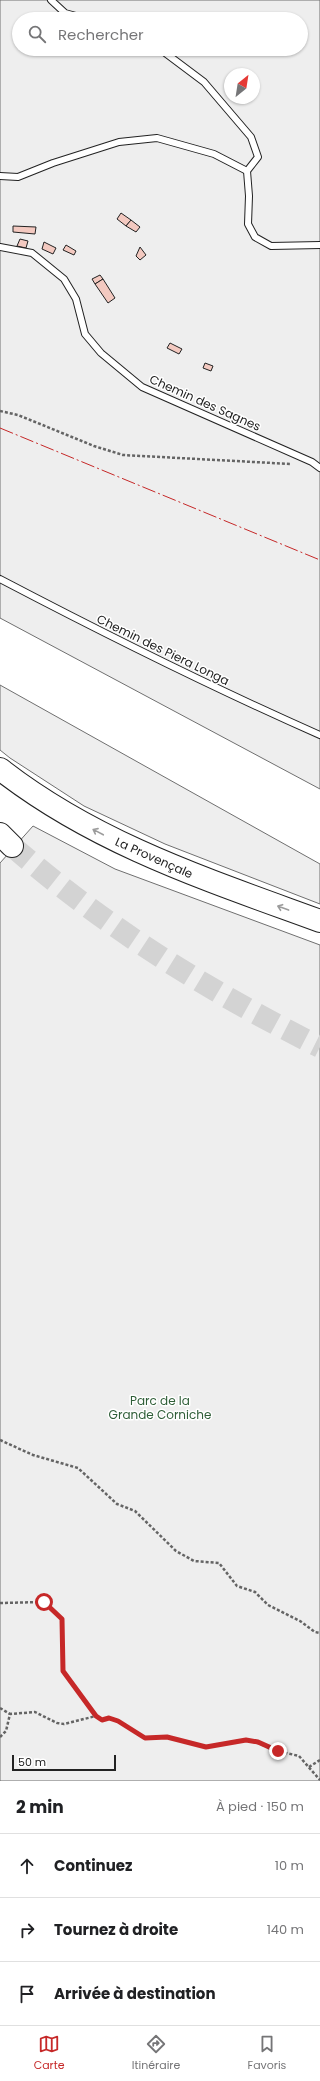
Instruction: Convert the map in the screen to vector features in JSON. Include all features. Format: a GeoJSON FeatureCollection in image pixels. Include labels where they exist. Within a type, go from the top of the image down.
{"type":"FeatureCollection","features":[{"type":"Feature","properties":{"kind":"highway","name":"La Provençale"},"geometry":{"type":"LineString","coordinates":[[0,769],[45,800],[96,832],[146,856],[194,876],[320,921]]}},
{"type":"Feature","properties":{"kind":"lane"},"geometry":{"type":"LineString","coordinates":[[51,0],[64,12]]}},
{"type":"Feature","properties":{"kind":"lane"},"geometry":{"type":"LineString","coordinates":[[169,56],[204,82],[251,136],[258,157],[247,171],[249,196],[248,224],[255,237],[271,246],[320,245]]}},
{"type":"Feature","properties":{"kind":"lane"},"geometry":{"type":"LineString","coordinates":[[0,176],[18,177],[53,163],[119,142],[157,138],[214,154],[247,171]]}},
{"type":"Feature","properties":{"kind":"lane","name":"Chemin des Sagnes"},"geometry":{"type":"LineString","coordinates":[[0,248],[32,253],[64,279],[76,299],[85,334],[101,353],[142,388],[312,462],[320,468]]}},
{"type":"Feature","properties":{"kind":"lane","name":"Chemin des Piera Longa"},"geometry":{"type":"LineString","coordinates":[[0,579],[126,645],[228,695],[320,735]]}},
{"type":"Feature","properties":{"kind":"path"},"geometry":{"type":"LineString","coordinates":[[0,411],[18,415],[94,446],[123,455],[298,465],[312,462]]}},
{"type":"Feature","properties":{"kind":"path"},"geometry":{"type":"LineString","coordinates":[[0,1440],[33,1455],[78,1468],[117,1504],[135,1511],[176,1551],[194,1561],[218,1564],[237,1586],[255,1592],[268,1606],[300,1621],[315,1632],[320,1633]]}},
{"type":"Feature","properties":{"kind":"path"},"geometry":{"type":"LineString","coordinates":[[0,1603],[44,1602],[62,1619],[63,1671],[96,1716],[102,1720],[109,1718],[118,1721],[145,1738],[167,1737],[206,1747],[246,1740],[258,1742],[278,1751],[299,1756],[320,1780]]}},
{"type":"Feature","properties":{"kind":"path"},"geometry":{"type":"LineString","coordinates":[[0,1708],[10,1714],[35,1712],[57,1723],[64,1724],[96,1716]]}},
{"type":"Feature","properties":{"kind":"path"},"geometry":{"type":"LineString","coordinates":[[0,1737],[6,1731],[10,1714]]}},
{"type":"Feature","properties":{"kind":"path"},"geometry":{"type":"LineString","coordinates":[[309,1767],[320,1760]]}},
{"type":"Feature","properties":{"kind":"green space"},"geometry":{"type":"Polygon","coordinates":[[[0,0],[320,0],[320,789],[0,618],[0,0]]]}},
{"type":"Feature","properties":{"kind":"green space"},"geometry":{"type":"Polygon","coordinates":[[[0,685],[320,864],[320,904],[165,844],[84,806],[10,758],[0,750],[0,685]]]}},
{"type":"Feature","properties":{"kind":"green space","name":"Parc de la Grande Corniche"},"geometry":{"type":"Polygon","coordinates":[[[33,826],[115,869],[320,945],[320,1781],[0,1781],[0,863],[33,826]]]}},
{"type":"Feature","properties":{"kind":"building"},"geometry":{"type":"Polygon","coordinates":[[[121,213],[131,220],[126,226],[117,219],[121,213]]]}},
{"type":"Feature","properties":{"kind":"building"},"geometry":{"type":"Polygon","coordinates":[[[131,220],[140,227],[136,232],[126,226],[131,220]]]}},
{"type":"Feature","properties":{"kind":"building"},"geometry":{"type":"Polygon","coordinates":[[[13,226],[36,227],[35,234],[13,232],[13,226]]]}},
{"type":"Feature","properties":{"kind":"building"},"geometry":{"type":"Polygon","coordinates":[[[20,239],[28,241],[26,248],[17,246],[20,239]]]}},
{"type":"Feature","properties":{"kind":"building"},"geometry":{"type":"Polygon","coordinates":[[[44,242],[56,248],[53,254],[42,249],[44,242]]]}},
{"type":"Feature","properties":{"kind":"building"},"geometry":{"type":"Polygon","coordinates":[[[66,245],[76,251],[74,255],[63,250],[66,245]]]}},
{"type":"Feature","properties":{"kind":"building"},"geometry":{"type":"Polygon","coordinates":[[[140,247],[146,255],[140,260],[136,256],[140,247]]]}},
{"type":"Feature","properties":{"kind":"building"},"geometry":{"type":"Polygon","coordinates":[[[100,275],[103,279],[95,284],[92,279],[100,275]]]}},
{"type":"Feature","properties":{"kind":"building"},"geometry":{"type":"Polygon","coordinates":[[[103,279],[115,298],[108,303],[95,284],[103,279]]]}},
{"type":"Feature","properties":{"kind":"building"},"geometry":{"type":"Polygon","coordinates":[[[170,343],[182,349],[179,354],[167,348],[170,343]]]}},
{"type":"Feature","properties":{"kind":"building"},"geometry":{"type":"Polygon","coordinates":[[[205,363],[213,366],[211,371],[203,368],[205,363]]]}},
{"type":"Feature","properties":{"kind":"tunnel"},"geometry":{"type":"LineString","coordinates":[[12,846],[47,876],[121,931],[199,981],[320,1047]]}},
{"type":"Feature","properties":{"kind":"power"},"geometry":{"type":"LineString","coordinates":[[0,428],[320,560]]}},
{"type":"Feature","properties":{"kind":"route"},"geometry":{"type":"LineString","coordinates":[[44,1602],[62,1619],[63,1671],[96,1716],[102,1720],[109,1718],[118,1721],[145,1738],[167,1737],[206,1747],[219,1746],[246,1740],[258,1742],[278,1751]]}}]}
